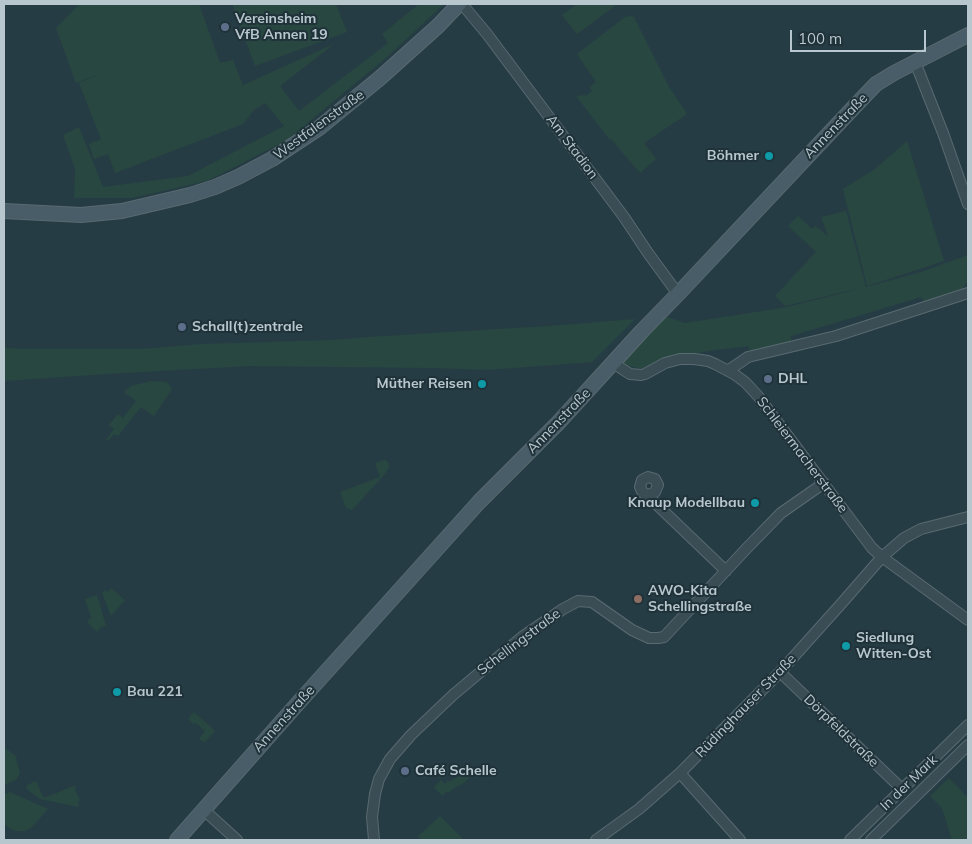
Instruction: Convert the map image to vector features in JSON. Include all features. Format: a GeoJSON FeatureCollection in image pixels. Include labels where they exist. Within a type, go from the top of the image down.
{"type":"FeatureCollection","features":[{"type":"Feature","properties":{"kind":"street","name":"Westfalenstraße"},"geometry":{"type":"LineString","coordinates":[[4,210],[81,215],[122,211],[215,187],[272,159],[319,128],[380,78],[460,4]]}},
{"type":"Feature","properties":{"kind":"street","name":"Am Stadion"},"geometry":{"type":"LineString","coordinates":[[460,4],[487,34],[624,216],[648,254],[678,294]]}},
{"type":"Feature","properties":{"kind":"street","name":"Annenstraße"},"geometry":{"type":"LineString","coordinates":[[177,840],[479,502],[558,423],[642,331],[870,90],[894,72],[968,35]]}},
{"type":"Feature","properties":{"kind":"street"},"geometry":{"type":"LineString","coordinates":[[915,62],[968,204]]}},
{"type":"Feature","properties":{"kind":"street"},"geometry":{"type":"LineString","coordinates":[[729,370],[748,357],[836,336],[968,293]]}},
{"type":"Feature","properties":{"kind":"street","name":"Schleiermacherstraße"},"geometry":{"type":"LineString","coordinates":[[613,364],[626,373],[635,375],[645,374],[665,363],[685,359],[708,361],[729,370],[745,382],[758,396],[865,540],[882,558],[968,620]]}},
{"type":"Feature","properties":{"kind":"street","name":"Schellingstraße"},"geometry":{"type":"LineString","coordinates":[[374,840],[372,817],[375,794],[383,771],[390,759],[453,695],[522,636],[578,601],[592,602],[632,630],[649,638],[664,637],[781,513],[824,483]]}},
{"type":"Feature","properties":{"kind":"street"},"geometry":{"type":"LineString","coordinates":[[649,495],[726,571]]}},
{"type":"Feature","properties":{"kind":"street","name":"Rüdinghauser Straße"},"geometry":{"type":"LineString","coordinates":[[596,840],[639,809],[680,773],[780,672],[882,558],[904,538],[917,531],[968,517]]}},
{"type":"Feature","properties":{"kind":"street","name":"Dörpfeldstraße"},"geometry":{"type":"LineString","coordinates":[[780,672],[902,789]]}},
{"type":"Feature","properties":{"kind":"street","name":"In der Mark"},"geometry":{"type":"LineString","coordinates":[[850,840],[968,725]]}},
{"type":"Feature","properties":{"kind":"street","name":"In der Mark"},"geometry":{"type":"LineString","coordinates":[[871,840],[968,745]]}},
{"type":"Feature","properties":{"kind":"street"},"geometry":{"type":"LineString","coordinates":[[680,773],[740,840]]}},
{"type":"Feature","properties":{"kind":"street"},"geometry":{"type":"LineString","coordinates":[[204,810],[237,840]]}},
{"type":"Feature","properties":{"kind":"green space"},"geometry":{"type":"Polygon","coordinates":[[[79,4],[199,4],[220,63],[233,60],[243,85],[334,44],[280,86],[299,111],[388,43],[382,34],[419,4],[444,4],[387,57],[287,140],[207,181],[132,198],[74,198],[75,169],[63,135],[79,127],[103,187],[188,176],[284,126],[265,103],[254,110],[243,124],[115,173],[108,154],[94,159],[89,144],[101,139],[79,83],[103,73],[76,83],[56,28],[79,4]]]}},
{"type":"Feature","properties":{"kind":"green space"},"geometry":{"type":"Polygon","coordinates":[[[232,4],[336,4],[347,32],[255,66],[232,4]]]}},
{"type":"Feature","properties":{"kind":"green space"},"geometry":{"type":"Polygon","coordinates":[[[577,4],[614,4],[615,6],[577,34],[562,15],[577,4]]]}},
{"type":"Feature","properties":{"kind":"green space"},"geometry":{"type":"Polygon","coordinates":[[[625,17],[634,17],[669,87],[687,114],[644,143],[656,159],[640,173],[609,139],[576,96],[587,95],[592,91],[590,87],[596,82],[577,54],[625,17]]]}},
{"type":"Feature","properties":{"kind":"green space"},"geometry":{"type":"Polygon","coordinates":[[[907,141],[944,261],[867,286],[843,189],[875,169],[907,141]]]}},
{"type":"Feature","properties":{"kind":"green space"},"geometry":{"type":"Polygon","coordinates":[[[846,211],[866,287],[921,272],[968,255],[968,281],[961,290],[924,302],[921,297],[791,336],[791,343],[751,352],[748,346],[708,351],[663,360],[642,369],[622,364],[664,316],[685,323],[782,308],[865,287],[785,306],[775,296],[816,252],[788,226],[798,216],[812,229],[815,226],[828,236],[821,217],[846,211]]]}},
{"type":"Feature","properties":{"kind":"green space"},"geometry":{"type":"Polygon","coordinates":[[[635,319],[592,362],[487,370],[250,366],[4,381],[4,348],[141,349],[203,344],[334,340],[635,319]]]}},
{"type":"Feature","properties":{"kind":"green space"},"geometry":{"type":"Polygon","coordinates":[[[152,381],[167,382],[172,389],[154,416],[141,407],[118,436],[114,434],[108,441],[106,440],[114,429],[109,425],[118,414],[123,418],[136,401],[124,392],[131,386],[152,381]]]}},
{"type":"Feature","properties":{"kind":"green space"},"geometry":{"type":"Polygon","coordinates":[[[385,460],[388,462],[389,467],[384,475],[352,510],[346,508],[340,492],[380,477],[375,463],[385,460]]]}},
{"type":"Feature","properties":{"kind":"green space"},"geometry":{"type":"Polygon","coordinates":[[[111,588],[125,600],[111,616],[102,593],[106,590],[108,592],[111,588]]]}},
{"type":"Feature","properties":{"kind":"green space"},"geometry":{"type":"Polygon","coordinates":[[[97,595],[106,626],[101,627],[97,632],[87,622],[91,617],[85,599],[97,595]]]}},
{"type":"Feature","properties":{"kind":"green space"},"geometry":{"type":"Polygon","coordinates":[[[194,712],[215,731],[205,742],[199,739],[205,731],[188,719],[194,712]]]}},
{"type":"Feature","properties":{"kind":"green space"},"geometry":{"type":"Polygon","coordinates":[[[4,747],[17,757],[16,760],[20,773],[16,780],[4,785],[4,747]]]}},
{"type":"Feature","properties":{"kind":"green space"},"geometry":{"type":"Polygon","coordinates":[[[466,773],[470,777],[449,793],[447,791],[442,796],[434,787],[441,780],[445,784],[448,780],[450,782],[466,773]]]}},
{"type":"Feature","properties":{"kind":"green space"},"geometry":{"type":"Polygon","coordinates":[[[949,778],[968,798],[968,840],[952,840],[942,808],[930,796],[949,778]]]}},
{"type":"Feature","properties":{"kind":"green space"},"geometry":{"type":"Polygon","coordinates":[[[36,781],[44,798],[76,785],[75,790],[80,800],[78,802],[79,807],[40,799],[27,789],[27,785],[36,781]]]}},
{"type":"Feature","properties":{"kind":"green space"},"geometry":{"type":"Polygon","coordinates":[[[10,792],[48,809],[32,827],[25,831],[14,831],[4,824],[4,795],[10,792]]]}},
{"type":"Feature","properties":{"kind":"green space"},"geometry":{"type":"Polygon","coordinates":[[[440,816],[462,838],[460,840],[421,840],[418,836],[440,816]]]}},
{"type":"Feature","properties":{"kind":"place","name":"Vereinsheim VfB Annen 19"},"geometry":{"type":"Point","coordinates":[225,27]}},
{"type":"Feature","properties":{"kind":"place","name":"Böhmer"},"geometry":{"type":"Point","coordinates":[769,156]}},
{"type":"Feature","properties":{"kind":"place","name":"Schall(t)zentrale"},"geometry":{"type":"Point","coordinates":[182,327]}},
{"type":"Feature","properties":{"kind":"place","name":"DHL"},"geometry":{"type":"Point","coordinates":[768,379]}},
{"type":"Feature","properties":{"kind":"place","name":"Müther Reisen"},"geometry":{"type":"Point","coordinates":[482,384]}},
{"type":"Feature","properties":{"kind":"place","name":"Knaup Modellbau"},"geometry":{"type":"Point","coordinates":[755,503]}},
{"type":"Feature","properties":{"kind":"place","name":"AWO-Kita Schellingstraße"},"geometry":{"type":"Point","coordinates":[638,599]}},
{"type":"Feature","properties":{"kind":"place","name":"Siedlung Witten-Ost"},"geometry":{"type":"Point","coordinates":[846,646]}},
{"type":"Feature","properties":{"kind":"place","name":"Bau 221"},"geometry":{"type":"Point","coordinates":[117,692]}},
{"type":"Feature","properties":{"kind":"place","name":"Café Schelle"},"geometry":{"type":"Point","coordinates":[405,771]}}]}
